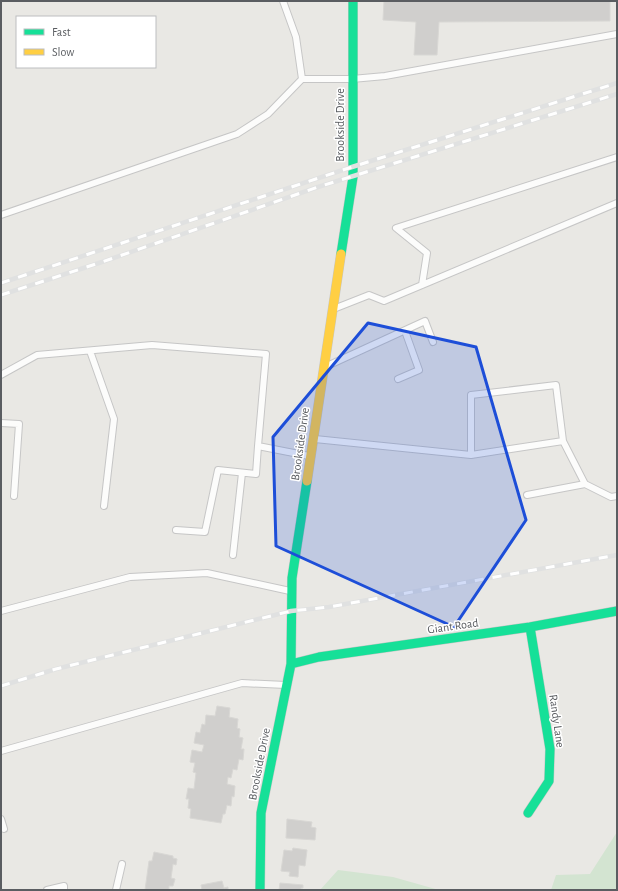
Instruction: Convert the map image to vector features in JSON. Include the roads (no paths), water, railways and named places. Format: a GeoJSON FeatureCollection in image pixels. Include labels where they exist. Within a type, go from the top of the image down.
{"type":"FeatureCollection","features":[{"type":"Feature","properties":{"kind":"street","name":"Brookside Drive"},"geometry":{"type":"LineString","coordinates":[[260,890],[261,813],[292,664],[291,591],[353,177],[353,1]]}},
{"type":"Feature","properties":{"kind":"street","name":"Giant Road"},"geometry":{"type":"LineString","coordinates":[[292,664],[319,657],[530,627],[617,611]]}},
{"type":"Feature","properties":{"kind":"street","name":"Randy Lane"},"geometry":{"type":"LineString","coordinates":[[528,813],[549,781],[550,749],[530,627]]}},
{"type":"Feature","properties":{"kind":"lane"},"geometry":{"type":"LineString","coordinates":[[283,1],[296,37],[302,79]]}},
{"type":"Feature","properties":{"kind":"lane"},"geometry":{"type":"LineString","coordinates":[[1,215],[237,134],[268,114],[302,79],[352,79],[385,76],[617,34]]}},
{"type":"Feature","properties":{"kind":"lane"},"geometry":{"type":"LineString","coordinates":[[422,285],[427,253],[396,228],[617,157]]}},
{"type":"Feature","properties":{"kind":"lane"},"geometry":{"type":"LineString","coordinates":[[332,310],[369,295],[384,301],[617,204]]}},
{"type":"Feature","properties":{"kind":"lane"},"geometry":{"type":"LineString","coordinates":[[324,367],[425,321],[433,342]]}},
{"type":"Feature","properties":{"kind":"lane"},"geometry":{"type":"LineString","coordinates":[[398,379],[419,370],[405,331]]}},
{"type":"Feature","properties":{"kind":"lane"},"geometry":{"type":"LineString","coordinates":[[1,375],[37,355],[152,346],[266,354],[256,474],[218,470],[205,532],[176,530]]}},
{"type":"Feature","properties":{"kind":"lane"},"geometry":{"type":"LineString","coordinates":[[90,351],[114,419],[104,506]]}},
{"type":"Feature","properties":{"kind":"lane"},"geometry":{"type":"LineString","coordinates":[[471,455],[471,395],[556,385],[564,440],[585,484]]}},
{"type":"Feature","properties":{"kind":"lane"},"geometry":{"type":"LineString","coordinates":[[1,423],[19,424],[14,496]]}},
{"type":"Feature","properties":{"kind":"lane"},"geometry":{"type":"LineString","coordinates":[[313,439],[471,455],[564,440]]}},
{"type":"Feature","properties":{"kind":"lane"},"geometry":{"type":"LineString","coordinates":[[258,446],[311,457]]}},
{"type":"Feature","properties":{"kind":"lane"},"geometry":{"type":"LineString","coordinates":[[233,555],[242,473]]}},
{"type":"Feature","properties":{"kind":"lane"},"geometry":{"type":"LineString","coordinates":[[527,495],[585,484],[611,497],[617,496]]}},
{"type":"Feature","properties":{"kind":"lane"},"geometry":{"type":"LineString","coordinates":[[1,611],[130,577],[207,573],[291,591]]}},
{"type":"Feature","properties":{"kind":"lane"},"geometry":{"type":"LineString","coordinates":[[1,751],[242,683],[287,685]]}},
{"type":"Feature","properties":{"kind":"lane"},"geometry":{"type":"LineString","coordinates":[[1,819],[4,829]]}},
{"type":"Feature","properties":{"kind":"lane"},"geometry":{"type":"LineString","coordinates":[[116,890],[122,864]]}},
{"type":"Feature","properties":{"kind":"lane"},"geometry":{"type":"LineString","coordinates":[[48,890],[64,886],[64,890]]}},
{"type":"Feature","properties":{"kind":"railway"},"geometry":{"type":"LineString","coordinates":[[1,283],[352,167],[617,83]]}},
{"type":"Feature","properties":{"kind":"railway"},"geometry":{"type":"LineString","coordinates":[[1,295],[102,262],[318,187],[617,94]]}},
{"type":"Feature","properties":{"kind":"railway"},"geometry":{"type":"LineString","coordinates":[[1,686],[56,669],[291,611],[329,607],[617,555]]}}]}
